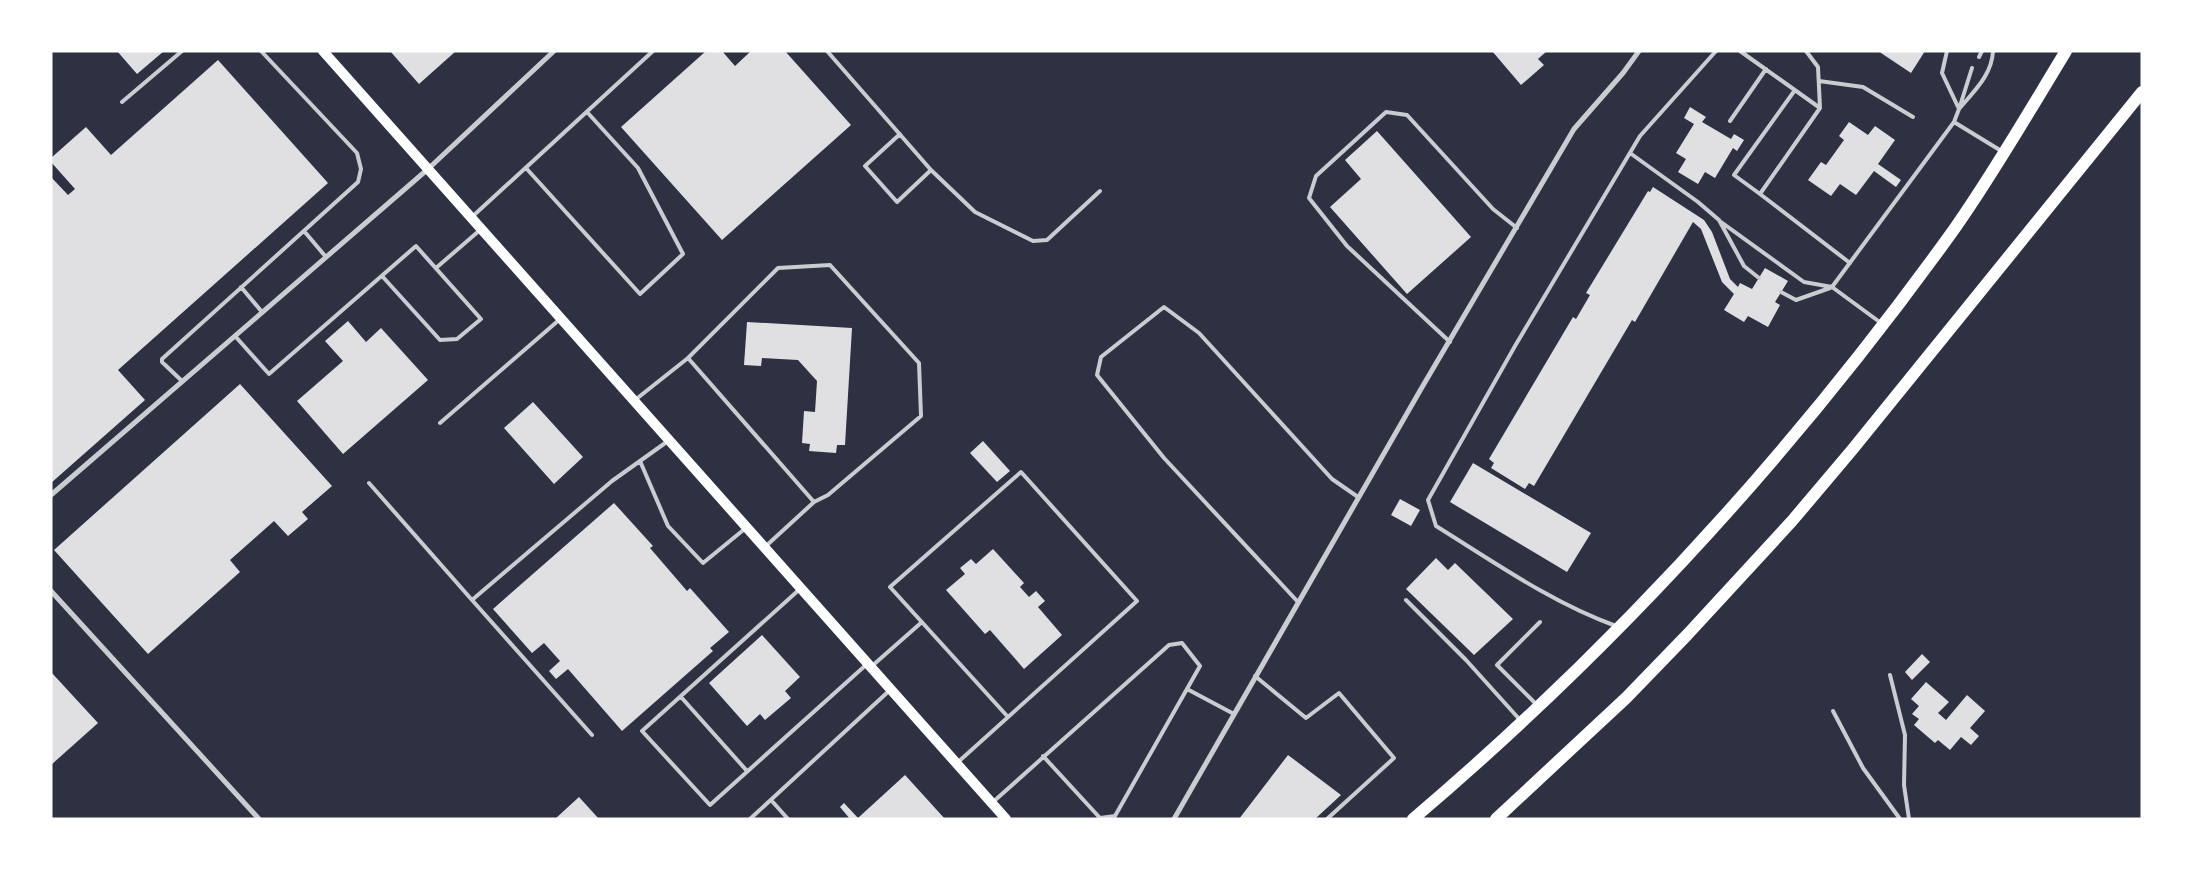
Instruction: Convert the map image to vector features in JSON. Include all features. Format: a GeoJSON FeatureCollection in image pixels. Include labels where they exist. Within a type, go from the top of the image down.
{"type":"FeatureCollection","features":[{"type":"Feature","properties":{"kind":"main road"},"geometry":{"type":"LineString","coordinates":[[322,51],[892,688],[1006,819]]}},
{"type":"Feature","properties":{"kind":"main road"},"geometry":{"type":"LineString","coordinates":[[1413,819],[1523,722],[1621,628],[1738,502],[1810,416],[1956,226],[2066,51]]}},
{"type":"Feature","properties":{"kind":"main road"},"geometry":{"type":"LineString","coordinates":[[1496,819],[1626,698],[1687,636],[1792,521],[1852,450],[2142,92]]}},
{"type":"Feature","properties":{"kind":"street"},"geometry":{"type":"LineString","coordinates":[[51,495],[428,169],[554,51]]}},
{"type":"Feature","properties":{"kind":"street"},"geometry":{"type":"LineString","coordinates":[[1174,819],[1358,497],[1574,129],[1623,73],[1639,51]]}},
{"type":"Feature","properties":{"kind":"street"},"geometry":{"type":"LineString","coordinates":[[51,592],[259,819]]}},
{"type":"Feature","properties":{"kind":"lane"},"geometry":{"type":"LineString","coordinates":[[122,102],[182,51]]}},
{"type":"Feature","properties":{"kind":"lane"},"geometry":{"type":"LineString","coordinates":[[182,381],[162,362],[162,359],[358,182],[361,169],[357,153],[261,51]]}},
{"type":"Feature","properties":{"kind":"lane"},"geometry":{"type":"LineString","coordinates":[[471,218],[653,51]]}},
{"type":"Feature","properties":{"kind":"lane"},"geometry":{"type":"LineString","coordinates":[[827,51],[931,170],[975,212],[1033,241],[1047,240],[1100,191]]}},
{"type":"Feature","properties":{"kind":"lane"},"geometry":{"type":"LineString","coordinates":[[1621,628],[1592,618],[1550,596],[1436,526],[1428,500],[1515,346],[1640,136],[1716,51]]}},
{"type":"Feature","properties":{"kind":"lane"},"geometry":{"type":"LineString","coordinates":[[1740,51],[1820,108]]}},
{"type":"Feature","properties":{"kind":"lane"},"geometry":{"type":"LineString","coordinates":[[1760,194],[1820,108],[1818,67],[1806,51]]}},
{"type":"Feature","properties":{"kind":"lane"},"geometry":{"type":"LineString","coordinates":[[1947,51],[1942,72],[1959,108]]}},
{"type":"Feature","properties":{"kind":"lane"},"geometry":{"type":"LineString","coordinates":[[1979,58],[1982,51]]}},
{"type":"Feature","properties":{"kind":"lane"},"geometry":{"type":"LineString","coordinates":[[1959,108],[1982,82],[1992,65],[1993,51]]}},
{"type":"Feature","properties":{"kind":"lane"},"geometry":{"type":"LineString","coordinates":[[1781,292],[1796,300],[1832,287],[1954,122],[1972,68]]}},
{"type":"Feature","properties":{"kind":"lane"},"geometry":{"type":"LineString","coordinates":[[1730,121],[1766,69]]}},
{"type":"Feature","properties":{"kind":"lane"},"geometry":{"type":"LineString","coordinates":[[1819,81],[1863,87],[1913,117]]}},
{"type":"Feature","properties":{"kind":"lane"},"geometry":{"type":"LineString","coordinates":[[1795,90],[1734,175],[1850,263]]}},
{"type":"Feature","properties":{"kind":"lane"},"geometry":{"type":"LineString","coordinates":[[526,168],[640,294],[683,254],[638,168],[587,112]]}},
{"type":"Feature","properties":{"kind":"lane"},"geometry":{"type":"LineString","coordinates":[[1450,342],[1347,246],[1309,198],[1316,176],[1386,112],[1407,115],[1493,209],[1517,228]]}},
{"type":"Feature","properties":{"kind":"lane"},"geometry":{"type":"LineString","coordinates":[[1954,122],[2003,152]]}},
{"type":"Feature","properties":{"kind":"lane"},"geometry":{"type":"LineString","coordinates":[[900,134],[865,166],[897,202],[931,170]]}},
{"type":"Feature","properties":{"kind":"lane"},"geometry":{"type":"LineString","coordinates":[[1630,153],[1804,282],[1832,287],[1882,324]]}},
{"type":"Feature","properties":{"kind":"lane"},"geometry":{"type":"LineString","coordinates":[[1719,220],[1744,266],[1759,278]]}},
{"type":"Feature","properties":{"kind":"lane"},"geometry":{"type":"LineString","coordinates":[[436,268],[481,229]]}},
{"type":"Feature","properties":{"kind":"lane"},"geometry":{"type":"LineString","coordinates":[[304,231],[326,258]]}},
{"type":"Feature","properties":{"kind":"lane"},"geometry":{"type":"LineString","coordinates":[[235,336],[270,374],[416,246],[481,319],[457,339],[440,340],[382,276]]}},
{"type":"Feature","properties":{"kind":"lane"},"geometry":{"type":"LineString","coordinates":[[635,400],[688,358],[778,268],[830,265],[919,364],[921,416],[828,495],[814,502],[765,546]]}},
{"type":"Feature","properties":{"kind":"lane"},"geometry":{"type":"LineString","coordinates":[[241,287],[262,312]]}},
{"type":"Feature","properties":{"kind":"lane"},"geometry":{"type":"LineString","coordinates":[[1298,602],[1164,458],[1097,375],[1101,356],[1164,307],[1198,333],[1332,479],[1358,497]]}},
{"type":"Feature","properties":{"kind":"lane"},"geometry":{"type":"LineString","coordinates":[[440,423],[561,318]]}},
{"type":"Feature","properties":{"kind":"lane"},"geometry":{"type":"LineString","coordinates":[[688,358],[814,502]]}},
{"type":"Feature","properties":{"kind":"lane"},"geometry":{"type":"LineString","coordinates":[[472,600],[612,481],[670,440]]}},
{"type":"Feature","properties":{"kind":"lane"},"geometry":{"type":"LineString","coordinates":[[640,461],[668,526],[703,562],[748,527]]}},
{"type":"Feature","properties":{"kind":"lane"},"geometry":{"type":"LineString","coordinates":[[957,763],[1137,601],[1021,472],[890,587],[1008,717]]}},
{"type":"Feature","properties":{"kind":"lane"},"geometry":{"type":"LineString","coordinates":[[369,483],[592,735]]}},
{"type":"Feature","properties":{"kind":"lane"},"geometry":{"type":"LineString","coordinates":[[802,587],[642,731],[710,806],[870,664],[922,622]]}},
{"type":"Feature","properties":{"kind":"lane"},"geometry":{"type":"LineString","coordinates":[[1406,600],[1466,660],[1523,722]]}},
{"type":"Feature","properties":{"kind":"lane"},"geometry":{"type":"LineString","coordinates":[[1539,707],[1497,665],[1540,622]]}},
{"type":"Feature","properties":{"kind":"lane"},"geometry":{"type":"LineString","coordinates":[[992,803],[1043,756],[1168,645],[1182,643],[1200,666],[1115,816],[1100,818],[1043,756]]}},
{"type":"Feature","properties":{"kind":"lane"},"geometry":{"type":"LineString","coordinates":[[1890,675],[1905,735],[1904,785],[1909,819]]}},
{"type":"Feature","properties":{"kind":"lane"},"geometry":{"type":"LineString","coordinates":[[1255,676],[1306,718],[1339,692],[1394,758],[1327,819]]}},
{"type":"Feature","properties":{"kind":"lane"},"geometry":{"type":"LineString","coordinates":[[750,819],[892,688]]}},
{"type":"Feature","properties":{"kind":"lane"},"geometry":{"type":"LineString","coordinates":[[1187,689],[1234,714]]}},
{"type":"Feature","properties":{"kind":"lane"},"geometry":{"type":"LineString","coordinates":[[681,697],[748,772]]}},
{"type":"Feature","properties":{"kind":"lane"},"geometry":{"type":"LineString","coordinates":[[1834,711],[1863,768],[1900,819]]}},
{"type":"Feature","properties":{"kind":"lane"},"geometry":{"type":"LineString","coordinates":[[771,800],[788,819]]}},
{"type":"Feature","properties":{"kind":"building"},"geometry":{"type":"Polygon","coordinates":[[[117,51],[164,51],[137,74],[117,51]]]}},
{"type":"Feature","properties":{"kind":"building"},"geometry":{"type":"Polygon","coordinates":[[[390,51],[456,51],[419,84],[390,51]]]}},
{"type":"Feature","properties":{"kind":"building"},"geometry":{"type":"Polygon","coordinates":[[[706,51],[722,51],[735,66],[751,51],[785,51],[851,125],[722,240],[621,127],[706,51]]]}},
{"type":"Feature","properties":{"kind":"building"},"geometry":{"type":"Polygon","coordinates":[[[1492,51],[1547,51],[1538,59],[1544,65],[1521,85],[1492,51]]]}},
{"type":"Feature","properties":{"kind":"building"},"geometry":{"type":"Polygon","coordinates":[[[1878,51],[1925,51],[1911,73],[1878,51]]]}},
{"type":"Feature","properties":{"kind":"building"},"geometry":{"type":"Polygon","coordinates":[[[218,60],[328,183],[118,370],[145,400],[51,483],[51,177],[68,195],[75,189],[51,162],[51,158],[86,127],[111,155],[218,60]]]}},
{"type":"Feature","properties":{"kind":"building"},"geometry":{"type":"Polygon","coordinates":[[[1690,107],[1706,117],[1702,122],[1731,139],[1734,134],[1744,140],[1737,151],[1733,148],[1715,178],[1705,172],[1698,184],[1678,172],[1686,159],[1676,153],[1694,124],[1684,118],[1690,107]]]}},
{"type":"Feature","properties":{"kind":"building"},"geometry":{"type":"Polygon","coordinates":[[[1849,122],[1868,135],[1875,126],[1895,140],[1878,164],[1901,180],[1896,187],[1874,171],[1856,195],[1840,184],[1831,196],[1808,180],[1821,162],[1826,165],[1844,140],[1839,136],[1849,122]]]}},
{"type":"Feature","properties":{"kind":"building"},"geometry":{"type":"Polygon","coordinates":[[[1377,131],[1471,237],[1407,294],[1330,207],[1361,179],[1345,160],[1377,131]]]}},
{"type":"Feature","properties":{"kind":"building"},"geometry":{"type":"Polygon","coordinates":[[[1653,187],[1704,220],[1712,232],[1730,279],[1738,287],[1740,283],[1752,289],[1765,268],[1788,281],[1775,302],[1780,305],[1768,327],[1748,316],[1744,322],[1724,310],[1734,294],[1722,282],[1701,229],[1693,222],[1635,322],[1632,320],[1534,486],[1529,483],[1525,489],[1491,468],[1494,463],[1489,459],[1573,317],[1576,319],[1590,295],[1586,293],[1648,191],[1650,192],[1653,187]]]}},
{"type":"Feature","properties":{"kind":"building"},"geometry":{"type":"Polygon","coordinates":[[[348,321],[366,342],[381,328],[428,380],[343,454],[297,401],[343,361],[325,341],[348,321]]]}},
{"type":"Feature","properties":{"kind":"building"},"geometry":{"type":"Polygon","coordinates":[[[747,322],[852,328],[845,445],[837,445],[836,453],[809,451],[810,444],[802,443],[804,411],[815,412],[817,381],[798,360],[762,358],[761,366],[744,365],[747,322]]]}},
{"type":"Feature","properties":{"kind":"building"},"geometry":{"type":"Polygon","coordinates":[[[240,384],[332,486],[302,512],[308,519],[288,536],[274,521],[230,560],[240,572],[148,654],[54,550],[240,384]]]}},
{"type":"Feature","properties":{"kind":"building"},"geometry":{"type":"Polygon","coordinates":[[[533,402],[583,457],[554,484],[504,428],[533,402]]]}},
{"type":"Feature","properties":{"kind":"building"},"geometry":{"type":"Polygon","coordinates":[[[983,441],[1010,471],[997,482],[970,453],[983,441]]]}},
{"type":"Feature","properties":{"kind":"building"},"geometry":{"type":"Polygon","coordinates":[[[1473,463],[1591,533],[1567,572],[1450,502],[1473,463]]]}},
{"type":"Feature","properties":{"kind":"building"},"geometry":{"type":"Polygon","coordinates":[[[1400,499],[1420,510],[1411,526],[1391,515],[1400,499]]]}},
{"type":"Feature","properties":{"kind":"building"},"geometry":{"type":"Polygon","coordinates":[[[614,503],[653,546],[650,548],[687,591],[690,588],[729,632],[710,648],[713,651],[622,731],[568,669],[556,679],[549,671],[560,661],[544,643],[532,653],[493,609],[614,503]]]}},
{"type":"Feature","properties":{"kind":"building"},"geometry":{"type":"Polygon","coordinates":[[[993,549],[1024,583],[1020,587],[1029,597],[1036,591],[1045,601],[1038,607],[1062,635],[1024,669],[990,630],[985,634],[946,590],[965,574],[960,568],[971,559],[976,564],[993,549]]]}},
{"type":"Feature","properties":{"kind":"building"},"geometry":{"type":"Polygon","coordinates":[[[1436,558],[1448,570],[1455,563],[1513,619],[1474,655],[1406,589],[1436,558]]]}},
{"type":"Feature","properties":{"kind":"building"},"geometry":{"type":"Polygon","coordinates":[[[762,635],[800,677],[785,691],[791,698],[765,720],[760,714],[747,726],[709,683],[762,635]]]}},
{"type":"Feature","properties":{"kind":"building"},"geometry":{"type":"Polygon","coordinates":[[[1922,654],[1930,662],[1912,680],[1905,672],[1922,654]]]}},
{"type":"Feature","properties":{"kind":"building"},"geometry":{"type":"Polygon","coordinates":[[[51,672],[98,723],[51,765],[51,672]]]}},
{"type":"Feature","properties":{"kind":"building"},"geometry":{"type":"Polygon","coordinates":[[[1926,682],[1949,702],[1938,713],[1946,720],[1967,695],[1985,711],[1970,728],[1979,736],[1971,745],[1961,737],[1950,750],[1938,740],[1935,743],[1914,725],[1919,719],[1912,714],[1919,706],[1911,699],[1926,682]]]}},
{"type":"Feature","properties":{"kind":"building"},"geometry":{"type":"Polygon","coordinates":[[[1288,755],[1341,795],[1315,819],[1239,819],[1288,755]]]}},
{"type":"Feature","properties":{"kind":"building"},"geometry":{"type":"Polygon","coordinates":[[[905,775],[945,819],[850,819],[840,807],[844,803],[858,818],[905,775]]]}},
{"type":"Feature","properties":{"kind":"building"},"geometry":{"type":"Polygon","coordinates":[[[579,797],[599,819],[555,819],[579,797]]]}}]}
